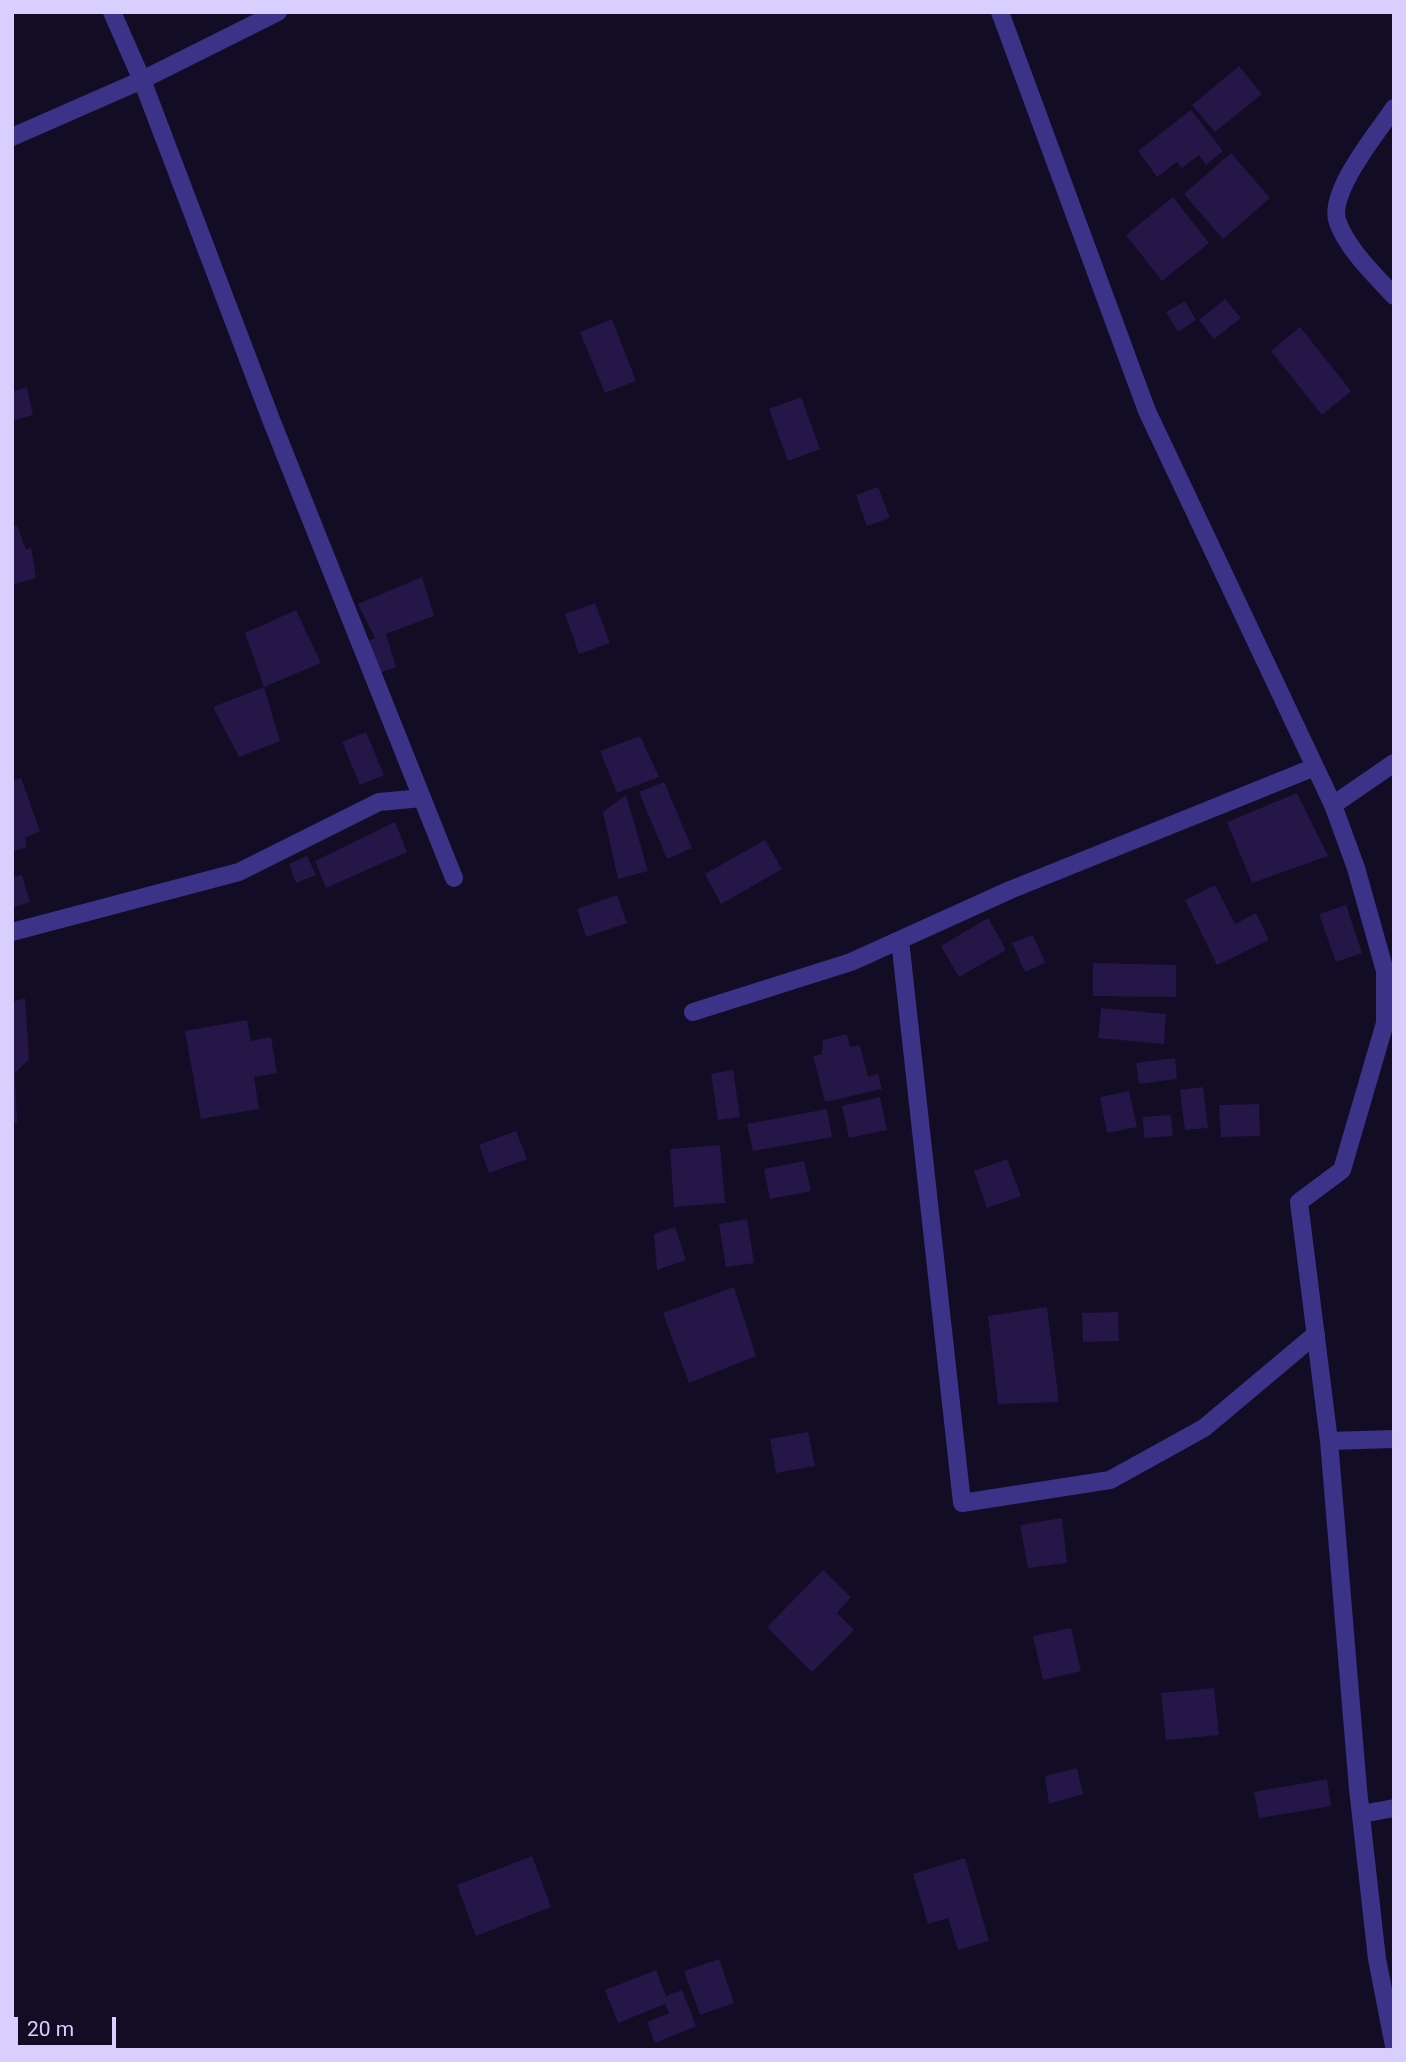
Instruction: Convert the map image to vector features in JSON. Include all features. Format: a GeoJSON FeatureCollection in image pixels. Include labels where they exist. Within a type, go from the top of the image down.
{"type":"FeatureCollection","features":[{"type":"Feature","properties":{"kind":"street"},"geometry":{"type":"LineString","coordinates":[[112,12],[142,80],[272,422],[454,878]]}},
{"type":"Feature","properties":{"kind":"street"},"geometry":{"type":"LineString","coordinates":[[12,137],[142,80],[278,12]]}},
{"type":"Feature","properties":{"kind":"street"},"geometry":{"type":"LineString","coordinates":[[1000,12],[1147,411],[1333,805],[1389,972],[1385,1023],[1342,1170],[1299,1202],[1329,1441],[1377,1959],[1394,2046]]}},
{"type":"Feature","properties":{"kind":"street"},"geometry":{"type":"LineString","coordinates":[[1394,108],[1340,189],[1336,220],[1357,255],[1394,296]]}},
{"type":"Feature","properties":{"kind":"street"},"geometry":{"type":"LineString","coordinates":[[1333,805],[1394,763]]}},
{"type":"Feature","properties":{"kind":"street"},"geometry":{"type":"LineString","coordinates":[[693,1012],[851,962],[1010,890],[1315,767]]}},
{"type":"Feature","properties":{"kind":"street"},"geometry":{"type":"LineString","coordinates":[[12,932],[239,872],[379,802],[422,798]]}},
{"type":"Feature","properties":{"kind":"street"},"geometry":{"type":"LineString","coordinates":[[900,940],[962,1503],[1110,1480],[1204,1428],[1316,1334]]}},
{"type":"Feature","properties":{"kind":"street"},"geometry":{"type":"LineString","coordinates":[[1329,1441],[1394,1439]]}},
{"type":"Feature","properties":{"kind":"street"},"geometry":{"type":"LineString","coordinates":[[1362,1814],[1394,1808]]}},
{"type":"Feature","properties":{"kind":"building"},"geometry":{"type":"Polygon","coordinates":[[[1239,66],[1262,94],[1215,132],[1192,105],[1239,66]]]}},
{"type":"Feature","properties":{"kind":"building"},"geometry":{"type":"Polygon","coordinates":[[[1191,110],[1223,151],[1206,165],[1199,155],[1182,168],[1177,162],[1157,177],[1138,151],[1191,110]]]}},
{"type":"Feature","properties":{"kind":"building"},"geometry":{"type":"Polygon","coordinates":[[[1231,153],[1270,198],[1223,239],[1184,194],[1231,153]]]}},
{"type":"Feature","properties":{"kind":"building"},"geometry":{"type":"Polygon","coordinates":[[[1173,197],[1209,243],[1162,281],[1126,235],[1173,197]]]}},
{"type":"Feature","properties":{"kind":"building"},"geometry":{"type":"Polygon","coordinates":[[[1225,299],[1241,318],[1214,339],[1199,320],[1225,299]]]}},
{"type":"Feature","properties":{"kind":"building"},"geometry":{"type":"Polygon","coordinates":[[[1185,301],[1196,320],[1178,332],[1166,312],[1185,301]]]}},
{"type":"Feature","properties":{"kind":"building"},"geometry":{"type":"Polygon","coordinates":[[[612,319],[636,381],[605,393],[580,332],[612,319]]]}},
{"type":"Feature","properties":{"kind":"building"},"geometry":{"type":"Polygon","coordinates":[[[1300,327],[1351,391],[1322,415],[1271,351],[1300,327]]]}},
{"type":"Feature","properties":{"kind":"building"},"geometry":{"type":"Polygon","coordinates":[[[27,387],[33,415],[12,421],[12,392],[27,387]]]}},
{"type":"Feature","properties":{"kind":"building"},"geometry":{"type":"Polygon","coordinates":[[[801,397],[820,449],[788,461],[769,409],[801,397]]]}},
{"type":"Feature","properties":{"kind":"building"},"geometry":{"type":"Polygon","coordinates":[[[878,487],[890,518],[867,526],[856,495],[878,487]]]}},
{"type":"Feature","properties":{"kind":"building"},"geometry":{"type":"Polygon","coordinates":[[[17,525],[26,550],[31,547],[36,578],[12,585],[12,528],[17,525]]]}},
{"type":"Feature","properties":{"kind":"building"},"geometry":{"type":"Polygon","coordinates":[[[422,577],[434,616],[386,634],[396,667],[377,674],[365,642],[375,638],[358,604],[422,577]]]}},
{"type":"Feature","properties":{"kind":"building"},"geometry":{"type":"Polygon","coordinates":[[[595,603],[610,643],[579,654],[565,614],[595,603]]]}},
{"type":"Feature","properties":{"kind":"building"},"geometry":{"type":"Polygon","coordinates":[[[296,610],[321,663],[264,687],[245,633],[296,610]]]}},
{"type":"Feature","properties":{"kind":"building"},"geometry":{"type":"Polygon","coordinates":[[[264,687],[280,741],[239,757],[213,707],[264,687]]]}},
{"type":"Feature","properties":{"kind":"building"},"geometry":{"type":"Polygon","coordinates":[[[366,732],[384,775],[360,785],[342,742],[366,732]]]}},
{"type":"Feature","properties":{"kind":"building"},"geometry":{"type":"Polygon","coordinates":[[[640,736],[659,777],[617,793],[600,751],[640,736]]]}},
{"type":"Feature","properties":{"kind":"building"},"geometry":{"type":"Polygon","coordinates":[[[21,778],[40,831],[25,838],[27,847],[12,852],[12,781],[21,778]]]}},
{"type":"Feature","properties":{"kind":"building"},"geometry":{"type":"Polygon","coordinates":[[[664,782],[692,848],[667,859],[639,792],[664,782]]]}},
{"type":"Feature","properties":{"kind":"building"},"geometry":{"type":"Polygon","coordinates":[[[1297,793],[1328,856],[1252,883],[1227,822],[1297,793]]]}},
{"type":"Feature","properties":{"kind":"building"},"geometry":{"type":"Polygon","coordinates":[[[626,795],[648,871],[618,879],[603,812],[626,795]]]}},
{"type":"Feature","properties":{"kind":"building"},"geometry":{"type":"Polygon","coordinates":[[[395,822],[407,852],[326,888],[315,861],[395,822]]]}},
{"type":"Feature","properties":{"kind":"building"},"geometry":{"type":"Polygon","coordinates":[[[765,840],[782,869],[721,904],[705,874],[765,840]]]}},
{"type":"Feature","properties":{"kind":"building"},"geometry":{"type":"Polygon","coordinates":[[[307,856],[316,875],[296,883],[289,864],[307,856]]]}},
{"type":"Feature","properties":{"kind":"building"},"geometry":{"type":"Polygon","coordinates":[[[22,875],[30,902],[12,908],[12,877],[22,875]]]}},
{"type":"Feature","properties":{"kind":"building"},"geometry":{"type":"Polygon","coordinates":[[[1215,885],[1235,924],[1256,913],[1269,940],[1217,965],[1185,900],[1215,885]]]}},
{"type":"Feature","properties":{"kind":"building"},"geometry":{"type":"Polygon","coordinates":[[[617,895],[627,923],[586,937],[577,909],[617,895]]]}},
{"type":"Feature","properties":{"kind":"building"},"geometry":{"type":"Polygon","coordinates":[[[1346,905],[1362,953],[1336,962],[1319,914],[1346,905]]]}},
{"type":"Feature","properties":{"kind":"building"},"geometry":{"type":"Polygon","coordinates":[[[988,918],[1006,950],[959,977],[941,946],[988,918]]]}},
{"type":"Feature","properties":{"kind":"building"},"geometry":{"type":"Polygon","coordinates":[[[1033,935],[1045,963],[1025,972],[1012,943],[1033,935]]]}},
{"type":"Feature","properties":{"kind":"building"},"geometry":{"type":"Polygon","coordinates":[[[1093,963],[1176,965],[1176,997],[1093,996],[1093,963]]]}},
{"type":"Feature","properties":{"kind":"building"},"geometry":{"type":"Polygon","coordinates":[[[25,998],[29,1059],[15,1073],[17,1123],[12,1123],[12,1002],[25,998]]]}},
{"type":"Feature","properties":{"kind":"building"},"geometry":{"type":"Polygon","coordinates":[[[1101,1008],[1166,1014],[1164,1044],[1098,1038],[1101,1008]]]}},
{"type":"Feature","properties":{"kind":"building"},"geometry":{"type":"Polygon","coordinates":[[[247,1020],[251,1041],[271,1037],[277,1073],[254,1077],[259,1109],[201,1119],[185,1031],[247,1020]]]}},
{"type":"Feature","properties":{"kind":"building"},"geometry":{"type":"Polygon","coordinates":[[[847,1034],[850,1047],[860,1045],[868,1077],[878,1074],[882,1089],[825,1102],[813,1056],[822,1054],[823,1040],[847,1034]]]}},
{"type":"Feature","properties":{"kind":"building"},"geometry":{"type":"Polygon","coordinates":[[[1175,1058],[1177,1079],[1139,1084],[1136,1063],[1175,1058]]]}},
{"type":"Feature","properties":{"kind":"building"},"geometry":{"type":"Polygon","coordinates":[[[733,1070],[740,1117],[718,1120],[711,1074],[733,1070]]]}},
{"type":"Feature","properties":{"kind":"building"},"geometry":{"type":"Polygon","coordinates":[[[1203,1087],[1208,1128],[1185,1130],[1180,1090],[1203,1087]]]}},
{"type":"Feature","properties":{"kind":"building"},"geometry":{"type":"Polygon","coordinates":[[[1129,1091],[1137,1127],[1107,1133],[1100,1097],[1129,1091]]]}},
{"type":"Feature","properties":{"kind":"building"},"geometry":{"type":"Polygon","coordinates":[[[880,1097],[887,1130],[849,1138],[842,1106],[880,1097]]]}},
{"type":"Feature","properties":{"kind":"building"},"geometry":{"type":"Polygon","coordinates":[[[1259,1104],[1260,1136],[1221,1137],[1219,1105],[1259,1104]]]}},
{"type":"Feature","properties":{"kind":"building"},"geometry":{"type":"Polygon","coordinates":[[[827,1109],[832,1137],[753,1151],[747,1124],[827,1109]]]}},
{"type":"Feature","properties":{"kind":"building"},"geometry":{"type":"Polygon","coordinates":[[[1171,1115],[1173,1136],[1144,1138],[1143,1117],[1171,1115]]]}},
{"type":"Feature","properties":{"kind":"building"},"geometry":{"type":"Polygon","coordinates":[[[516,1131],[527,1159],[489,1173],[479,1145],[516,1131]]]}},
{"type":"Feature","properties":{"kind":"building"},"geometry":{"type":"Polygon","coordinates":[[[720,1145],[725,1203],[674,1207],[670,1149],[720,1145]]]}},
{"type":"Feature","properties":{"kind":"building"},"geometry":{"type":"Polygon","coordinates":[[[1007,1159],[1021,1196],[987,1208],[974,1171],[1007,1159]]]}},
{"type":"Feature","properties":{"kind":"building"},"geometry":{"type":"Polygon","coordinates":[[[804,1161],[811,1191],[770,1199],[764,1169],[804,1161]]]}},
{"type":"Feature","properties":{"kind":"building"},"geometry":{"type":"Polygon","coordinates":[[[747,1219],[754,1263],[726,1267],[719,1224],[747,1219]]]}},
{"type":"Feature","properties":{"kind":"building"},"geometry":{"type":"Polygon","coordinates":[[[675,1227],[686,1260],[657,1270],[654,1234],[675,1227]]]}},
{"type":"Feature","properties":{"kind":"building"},"geometry":{"type":"Polygon","coordinates":[[[734,1287],[756,1356],[689,1383],[663,1313],[734,1287]]]}},
{"type":"Feature","properties":{"kind":"building"},"geometry":{"type":"Polygon","coordinates":[[[1047,1307],[1059,1402],[998,1404],[988,1316],[1047,1307]]]}},
{"type":"Feature","properties":{"kind":"building"},"geometry":{"type":"Polygon","coordinates":[[[1118,1312],[1119,1341],[1083,1342],[1082,1313],[1118,1312]]]}},
{"type":"Feature","properties":{"kind":"building"},"geometry":{"type":"Polygon","coordinates":[[[808,1432],[815,1466],[776,1473],[770,1439],[808,1432]]]}},
{"type":"Feature","properties":{"kind":"building"},"geometry":{"type":"Polygon","coordinates":[[[1062,1518],[1067,1563],[1028,1568],[1020,1525],[1062,1518]]]}},
{"type":"Feature","properties":{"kind":"building"},"geometry":{"type":"Polygon","coordinates":[[[823,1570],[851,1597],[837,1613],[854,1630],[812,1672],[767,1627],[823,1570]]]}},
{"type":"Feature","properties":{"kind":"building"},"geometry":{"type":"Polygon","coordinates":[[[1071,1628],[1081,1671],[1043,1680],[1033,1636],[1071,1628]]]}},
{"type":"Feature","properties":{"kind":"building"},"geometry":{"type":"Polygon","coordinates":[[[1214,1688],[1219,1735],[1166,1740],[1161,1693],[1214,1688]]]}},
{"type":"Feature","properties":{"kind":"building"},"geometry":{"type":"Polygon","coordinates":[[[1077,1768],[1083,1794],[1049,1804],[1045,1776],[1077,1768]]]}},
{"type":"Feature","properties":{"kind":"building"},"geometry":{"type":"Polygon","coordinates":[[[1327,1779],[1331,1806],[1259,1818],[1254,1792],[1327,1779]]]}},
{"type":"Feature","properties":{"kind":"building"},"geometry":{"type":"Polygon","coordinates":[[[532,1856],[551,1907],[476,1936],[457,1885],[532,1856]]]}},
{"type":"Feature","properties":{"kind":"building"},"geometry":{"type":"Polygon","coordinates":[[[965,1858],[989,1941],[958,1950],[948,1918],[928,1924],[913,1874],[965,1858]]]}},
{"type":"Feature","properties":{"kind":"building"},"geometry":{"type":"Polygon","coordinates":[[[719,1959],[734,2003],[700,2015],[684,1971],[719,1959]]]}},
{"type":"Feature","properties":{"kind":"building"},"geometry":{"type":"Polygon","coordinates":[[[656,1970],[666,1996],[682,1990],[696,2026],[655,2043],[647,2022],[669,2013],[665,2004],[618,2023],[605,1990],[656,1970]]]}}]}
